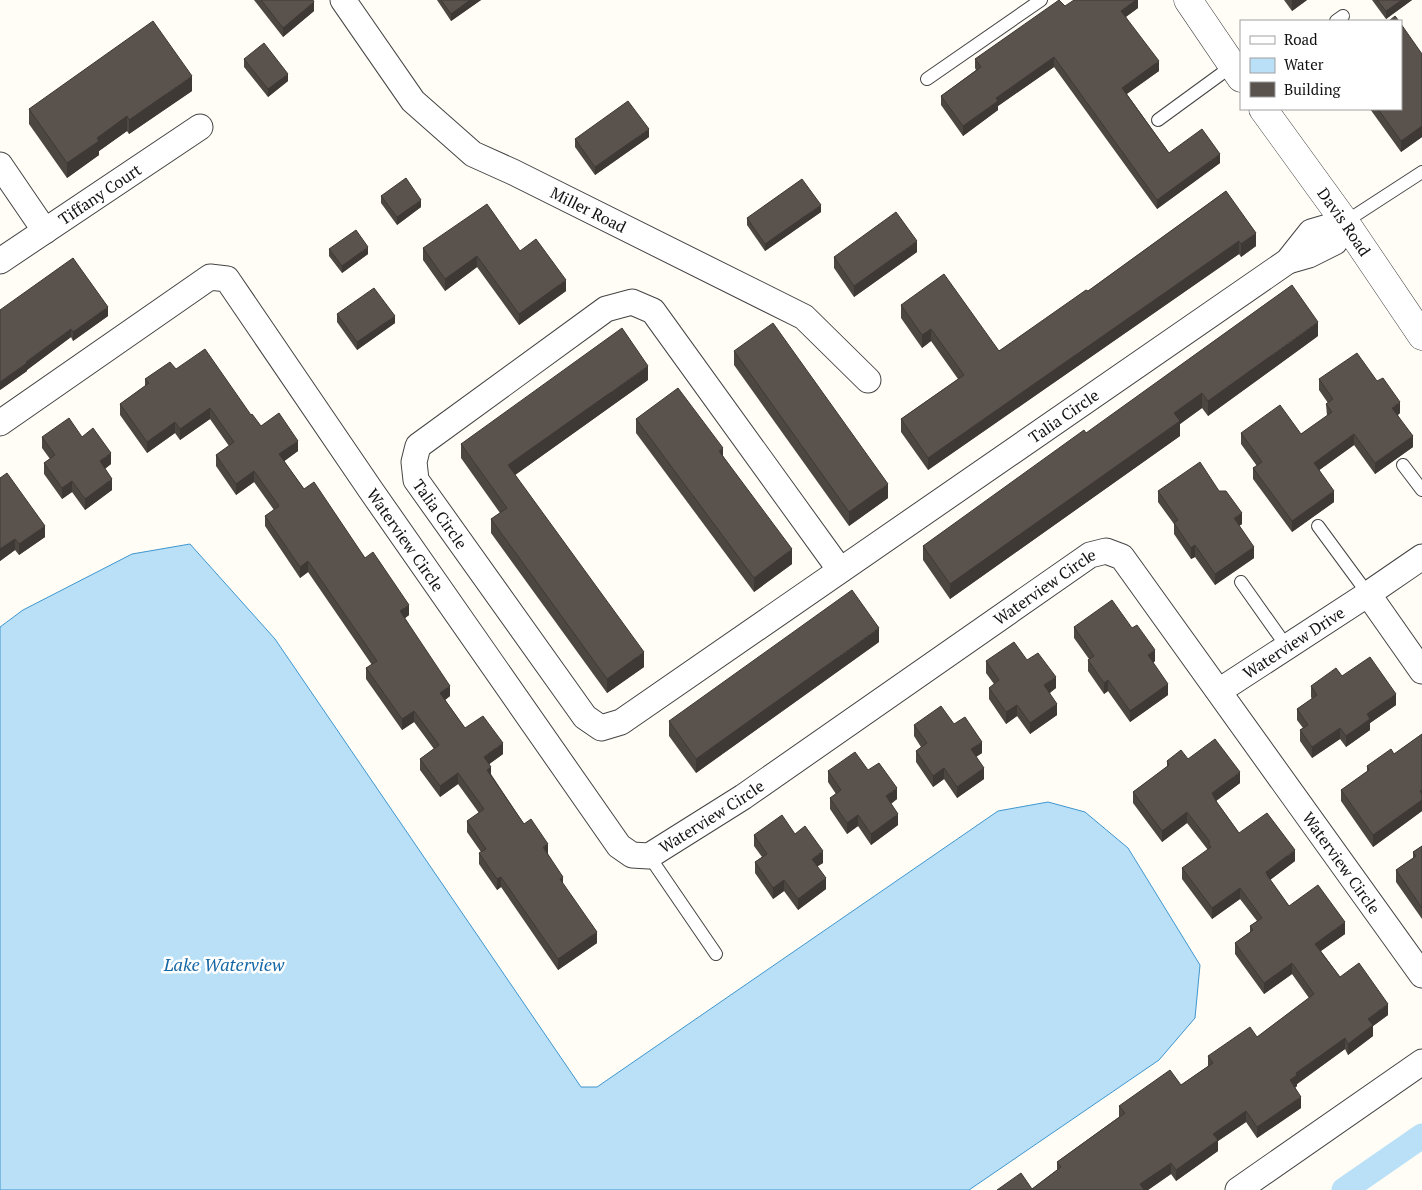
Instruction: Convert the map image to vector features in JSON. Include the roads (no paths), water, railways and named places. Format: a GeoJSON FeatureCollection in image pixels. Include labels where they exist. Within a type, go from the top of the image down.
{"type":"FeatureCollection","features":[{"type":"Feature","properties":{"kind":"street","name":"Miller Road"},"geometry":{"type":"LineString","coordinates":[[344,0],[413,101],[473,154],[513,172],[804,317],[868,380]]}},
{"type":"Feature","properties":{"kind":"street"},"geometry":{"type":"LineString","coordinates":[[1188,0],[1236,72]]}},
{"type":"Feature","properties":{"kind":"street","name":"Davis Road"},"geometry":{"type":"LineString","coordinates":[[1264,110],[1346,222],[1422,336]]}},
{"type":"Feature","properties":{"kind":"street","name":"Tiffany Court"},"geometry":{"type":"LineString","coordinates":[[0,262],[200,127]]}},
{"type":"Feature","properties":{"kind":"street"},"geometry":{"type":"LineString","coordinates":[[0,166],[45,231]]}},
{"type":"Feature","properties":{"kind":"street","name":"Talia Circle"},"geometry":{"type":"LineString","coordinates":[[840,570],[653,311],[632,302],[606,308],[418,446],[414,462],[416,480],[585,717],[601,728],[621,722],[1288,261],[1311,232],[1346,222]]}},
{"type":"Feature","properties":{"kind":"street","name":"Waterview Circle"},"geometry":{"type":"LineString","coordinates":[[0,423],[210,277],[227,279],[618,846],[632,855],[649,856],[743,797],[1090,556],[1106,551],[1122,557],[1422,975]]}},
{"type":"Feature","properties":{"kind":"street","name":"Waterview Drive"},"geometry":{"type":"LineString","coordinates":[[1220,691],[1422,557]]}},
{"type":"Feature","properties":{"kind":"street"},"geometry":{"type":"LineString","coordinates":[[1368,594],[1422,671]]}},
{"type":"Feature","properties":{"kind":"street"},"geometry":{"type":"LineString","coordinates":[[1238,1190],[1422,1062]]}},
{"type":"Feature","properties":{"kind":"lane"},"geometry":{"type":"LineString","coordinates":[[927,79],[1042,0]]}},
{"type":"Feature","properties":{"kind":"lane"},"geometry":{"type":"LineString","coordinates":[[1158,120],[1236,72]]}},
{"type":"Feature","properties":{"kind":"lane"},"geometry":{"type":"LineString","coordinates":[[1346,222],[1422,172]]}},
{"type":"Feature","properties":{"kind":"lane"},"geometry":{"type":"LineString","coordinates":[[1403,465],[1422,490]]}},
{"type":"Feature","properties":{"kind":"lane"},"geometry":{"type":"LineString","coordinates":[[1318,526],[1368,594]]}},
{"type":"Feature","properties":{"kind":"lane"},"geometry":{"type":"LineString","coordinates":[[1241,582],[1287,647]]}},
{"type":"Feature","properties":{"kind":"lane"},"geometry":{"type":"LineString","coordinates":[[649,856],[716,954]]}},
{"type":"Feature","properties":{"kind":"water","name":"Lake Waterview"},"geometry":{"type":"Polygon","coordinates":[[[190,544],[275,639],[581,1087],[597,1087],[998,811],[1048,802],[1085,812],[1128,848],[1200,965],[1195,1018],[1159,1060],[969,1190],[0,1190],[0,627],[23,610],[132,554],[190,544]]]}},
{"type":"Feature","properties":{"kind":"waterway"},"geometry":{"type":"LineString","coordinates":[[1344,1190],[1422,1136]]}}]}
